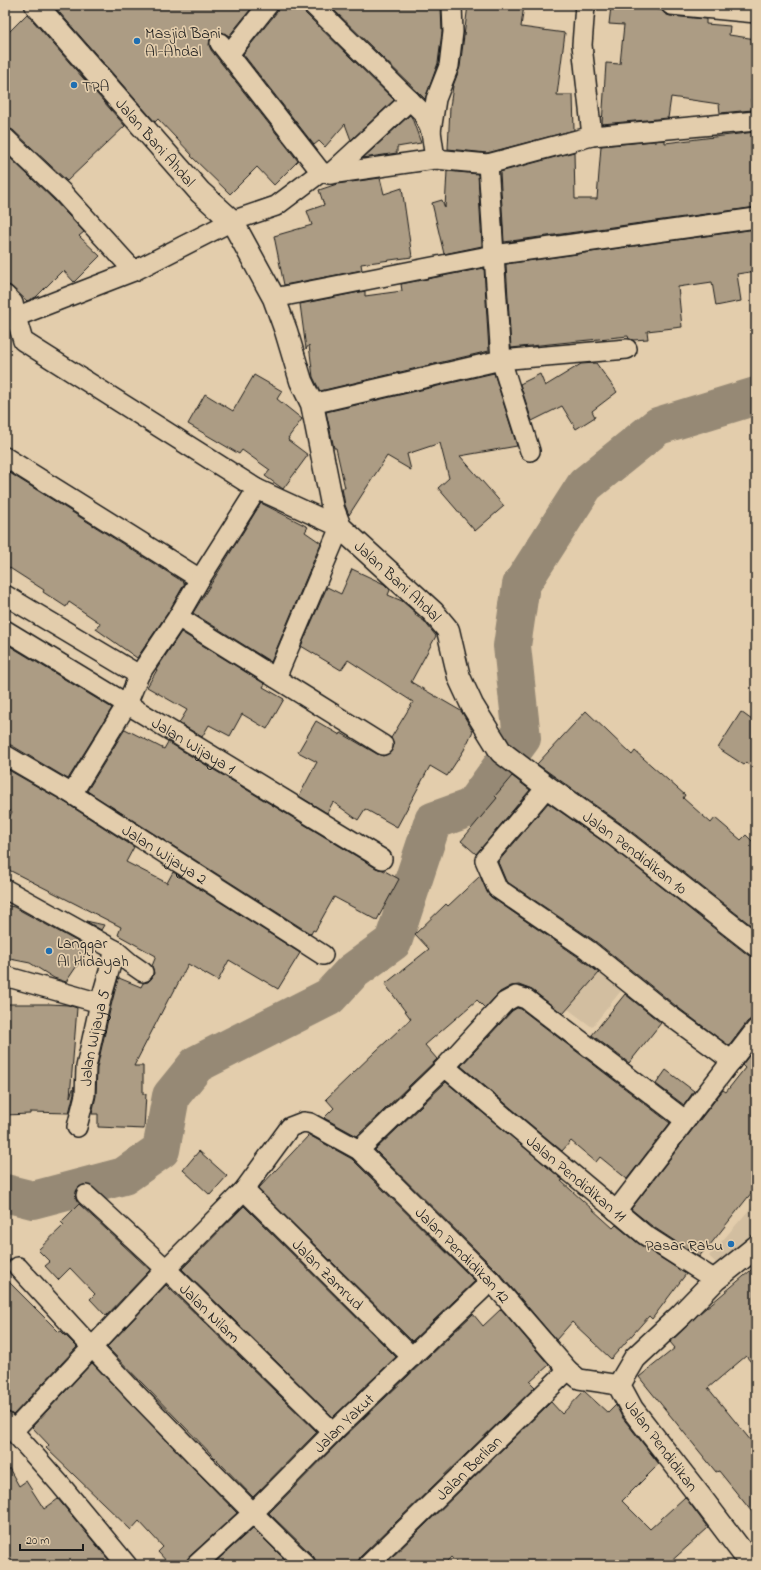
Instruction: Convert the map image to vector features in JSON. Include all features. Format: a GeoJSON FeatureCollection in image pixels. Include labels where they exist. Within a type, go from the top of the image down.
{"type":"FeatureCollection","features":[{"type":"Feature","properties":{"kind":"street","name":"Jalan Bani Ahdal"},"geometry":{"type":"LineString","coordinates":[[36,5],[200,192],[232,221],[274,298],[286,331],[301,381],[312,404],[333,509],[340,527],[433,612],[448,630],[459,677],[472,705],[507,756]]}},
{"type":"Feature","properties":{"kind":"street"},"geometry":{"type":"LineString","coordinates":[[268,5],[224,49],[325,173]]}},
{"type":"Feature","properties":{"kind":"street"},"geometry":{"type":"LineString","coordinates":[[314,5],[422,112],[431,131]]}},
{"type":"Feature","properties":{"kind":"street"},"geometry":{"type":"LineString","coordinates":[[434,159],[431,131],[436,99],[449,66],[453,32],[452,5]]}},
{"type":"Feature","properties":{"kind":"street"},"geometry":{"type":"LineString","coordinates":[[585,5],[582,44],[592,136]]}},
{"type":"Feature","properties":{"kind":"street"},"geometry":{"type":"LineString","coordinates":[[671,5],[756,13]]}},
{"type":"Feature","properties":{"kind":"street"},"geometry":{"type":"LineString","coordinates":[[10,319],[134,271],[232,221],[276,206],[325,173],[410,100]]}},
{"type":"Feature","properties":{"kind":"street"},"geometry":{"type":"LineString","coordinates":[[325,173],[434,159],[488,164],[592,136],[756,121]]}},
{"type":"Feature","properties":{"kind":"street"},"geometry":{"type":"LineString","coordinates":[[5,138],[62,192],[134,271]]}},
{"type":"Feature","properties":{"kind":"street"},"geometry":{"type":"LineString","coordinates":[[488,164],[501,360],[530,451]]}},
{"type":"Feature","properties":{"kind":"street"},"geometry":{"type":"LineString","coordinates":[[274,298],[494,255],[756,218]]}},
{"type":"Feature","properties":{"kind":"street"},"geometry":{"type":"LineString","coordinates":[[5,295],[13,303],[10,319],[23,341],[257,489],[340,527],[276,678]]}},
{"type":"Feature","properties":{"kind":"street"},"geometry":{"type":"LineString","coordinates":[[312,404],[501,360],[627,349]]}},
{"type":"Feature","properties":{"kind":"street"},"geometry":{"type":"LineString","coordinates":[[5,457],[200,579]]}},
{"type":"Feature","properties":{"kind":"street"},"geometry":{"type":"LineString","coordinates":[[72,794],[127,704],[138,675],[178,617],[200,579],[257,489]]}},
{"type":"Feature","properties":{"kind":"street"},"geometry":{"type":"LineString","coordinates":[[5,595],[138,675]]}},
{"type":"Feature","properties":{"kind":"street"},"geometry":{"type":"LineString","coordinates":[[178,617],[383,745]]}},
{"type":"Feature","properties":{"kind":"street","name":"Jalan Wijaya 1"},"geometry":{"type":"LineString","coordinates":[[5,630],[382,859]]}},
{"type":"Feature","properties":{"kind":"street","name":"Jalan Wijaya 2"},"geometry":{"type":"LineString","coordinates":[[5,755],[72,794],[323,955]]}},
{"type":"Feature","properties":{"kind":"street","name":"Jalan Pendidikan 10"},"geometry":{"type":"LineString","coordinates":[[507,756],[547,787],[615,835],[756,945]]}},
{"type":"Feature","properties":{"kind":"street"},"geometry":{"type":"LineString","coordinates":[[547,787],[485,860],[497,888],[588,950],[669,1015],[732,1061]]}},
{"type":"Feature","properties":{"kind":"street"},"geometry":{"type":"LineString","coordinates":[[5,889],[115,950],[130,964],[143,972]]}},
{"type":"Feature","properties":{"kind":"street","name":"Jalan Wijaya 5"},"geometry":{"type":"LineString","coordinates":[[77,1127],[84,1095],[86,1067],[100,1003],[115,950]]}},
{"type":"Feature","properties":{"kind":"street"},"geometry":{"type":"LineString","coordinates":[[5,976],[100,1003]]}},
{"type":"Feature","properties":{"kind":"street"},"geometry":{"type":"LineString","coordinates":[[359,1150],[445,1067],[506,1002],[516,996],[526,999],[607,1059],[685,1120]]}},
{"type":"Feature","properties":{"kind":"street"},"geometry":{"type":"LineString","coordinates":[[616,1211],[756,1029]]}},
{"type":"Feature","properties":{"kind":"street","name":"Jalan Pendidikan 11"},"geometry":{"type":"LineString","coordinates":[[445,1067],[646,1235],[715,1280]]}},
{"type":"Feature","properties":{"kind":"street","name":"Jalan Pendidikan 12"},"geometry":{"type":"LineString","coordinates":[[244,1190],[290,1127],[303,1122],[310,1123],[359,1150],[491,1281],[568,1370],[580,1379],[619,1385]]}},
{"type":"Feature","properties":{"kind":"street"},"geometry":{"type":"LineString","coordinates":[[127,1565],[59,1483],[9,1426],[91,1348],[244,1190]]}},
{"type":"Feature","properties":{"kind":"street","name":"Jalan Zamrud"},"geometry":{"type":"LineString","coordinates":[[244,1190],[412,1357]]}},
{"type":"Feature","properties":{"kind":"street","name":"Jalan Nilam"},"geometry":{"type":"LineString","coordinates":[[86,1195],[166,1269],[333,1432]]}},
{"type":"Feature","properties":{"kind":"street","name":"Jalan Pendidikan"},"geometry":{"type":"LineString","coordinates":[[752,1565],[632,1409],[619,1385],[635,1358],[680,1316],[715,1280],[756,1246]]}},
{"type":"Feature","properties":{"kind":"street"},"geometry":{"type":"LineString","coordinates":[[18,1267],[91,1348],[306,1565]]}},
{"type":"Feature","properties":{"kind":"street","name":"Jalan Yakut"},"geometry":{"type":"LineString","coordinates":[[196,1565],[253,1513],[333,1432],[491,1281]]}},
{"type":"Feature","properties":{"kind":"street","name":"Jalan Berlian"},"geometry":{"type":"LineString","coordinates":[[368,1565],[568,1370]]}},
{"type":"Feature","properties":{"kind":"shaded area"},"geometry":{"type":"Polygon","coordinates":[[[579,952],[624,987],[592,1027],[545,992],[579,952]]]}},
{"type":"Feature","properties":{"kind":"shaded area","name":"Pasar Rabu"},"geometry":{"type":"Polygon","coordinates":[[[756,1202],[756,1232],[718,1265],[709,1256],[756,1202]]]}},
{"type":"Feature","properties":{"kind":"building"},"geometry":{"type":"Polygon","coordinates":[[[53,5],[254,5],[229,36],[219,32],[214,34],[210,39],[209,45],[211,50],[298,161],[274,185],[257,167],[230,194],[191,156],[192,155],[158,119],[155,122],[53,5]]]}},
{"type":"Feature","properties":{"kind":"building"},"geometry":{"type":"Polygon","coordinates":[[[279,5],[302,5],[305,13],[394,100],[351,140],[345,124],[325,147],[319,141],[314,145],[243,54],[277,12],[279,5]]]}},
{"type":"Feature","properties":{"kind":"building"},"geometry":{"type":"Polygon","coordinates":[[[337,5],[439,5],[441,8],[442,32],[438,63],[425,99],[333,9],[337,5]]]}},
{"type":"Feature","properties":{"kind":"building"},"geometry":{"type":"Polygon","coordinates":[[[468,5],[524,5],[521,27],[565,33],[557,95],[573,95],[574,130],[487,153],[448,149],[450,107],[453,86],[460,67],[468,5]]]}},
{"type":"Feature","properties":{"kind":"building"},"geometry":{"type":"Polygon","coordinates":[[[611,6],[662,10],[665,14],[670,16],[706,19],[706,24],[730,26],[729,35],[756,39],[756,99],[751,99],[752,110],[720,113],[719,104],[671,97],[668,118],[602,124],[606,63],[620,64],[624,25],[609,24],[611,6]]]}},
{"type":"Feature","properties":{"kind":"building"},"geometry":{"type":"Polygon","coordinates":[[[27,14],[125,126],[67,181],[13,130],[5,127],[5,36],[27,14]]]}},
{"type":"Feature","properties":{"kind":"building"},"geometry":{"type":"Polygon","coordinates":[[[410,115],[421,143],[397,147],[397,153],[363,158],[410,115]]]}},
{"type":"Feature","properties":{"kind":"building"},"geometry":{"type":"Polygon","coordinates":[[[755,132],[756,207],[504,242],[500,172],[574,152],[575,199],[597,199],[601,146],[665,140],[665,143],[755,132]]]}},
{"type":"Feature","properties":{"kind":"building"},"geometry":{"type":"Polygon","coordinates":[[[5,153],[54,200],[84,232],[79,236],[100,256],[74,282],[63,270],[36,297],[27,301],[12,287],[5,284],[5,153]]]}},
{"type":"Feature","properties":{"kind":"building"},"geometry":{"type":"Polygon","coordinates":[[[447,171],[478,174],[482,246],[444,254],[432,203],[442,200],[445,208],[447,171]]]}},
{"type":"Feature","properties":{"kind":"building"},"geometry":{"type":"Polygon","coordinates":[[[380,178],[384,194],[402,188],[412,257],[361,264],[362,270],[284,285],[274,236],[312,225],[307,211],[324,205],[319,190],[337,184],[380,178]]]}},
{"type":"Feature","properties":{"kind":"building"},"geometry":{"type":"Polygon","coordinates":[[[756,229],[756,271],[737,274],[741,301],[716,306],[712,282],[678,287],[682,327],[647,331],[648,339],[633,340],[629,339],[628,336],[511,348],[506,264],[756,229]]]}},
{"type":"Feature","properties":{"kind":"building"},"geometry":{"type":"Polygon","coordinates":[[[484,268],[489,351],[320,391],[313,377],[309,345],[306,349],[300,304],[365,291],[365,296],[402,291],[401,284],[484,268]]]}},
{"type":"Feature","properties":{"kind":"building"},"geometry":{"type":"Polygon","coordinates":[[[596,363],[617,392],[592,411],[595,417],[576,429],[562,406],[532,421],[520,384],[540,374],[545,386],[581,364],[596,363]]]}},
{"type":"Feature","properties":{"kind":"building"},"geometry":{"type":"Polygon","coordinates":[[[494,373],[517,446],[460,456],[504,506],[475,531],[438,488],[449,478],[440,443],[407,454],[411,470],[387,456],[349,515],[345,505],[342,488],[345,488],[326,412],[494,373]]]}},
{"type":"Feature","properties":{"kind":"building"},"geometry":{"type":"Polygon","coordinates":[[[254,375],[282,391],[277,399],[302,419],[288,440],[308,455],[283,489],[265,476],[270,470],[242,450],[239,454],[188,424],[205,394],[233,411],[254,375]]]}},
{"type":"Feature","properties":{"kind":"building"},"geometry":{"type":"Polygon","coordinates":[[[5,470],[185,583],[169,611],[137,658],[96,629],[100,623],[69,602],[66,607],[43,592],[44,590],[5,565],[5,470]]]}},
{"type":"Feature","properties":{"kind":"building"},"geometry":{"type":"Polygon","coordinates":[[[261,503],[308,527],[305,532],[321,543],[271,662],[193,613],[261,503]]]}},
{"type":"Feature","properties":{"kind":"building"},"geometry":{"type":"Polygon","coordinates":[[[352,569],[384,584],[390,590],[388,595],[402,601],[416,613],[415,615],[424,621],[436,636],[411,682],[461,711],[473,731],[464,750],[447,776],[430,766],[397,827],[365,809],[358,820],[333,802],[327,813],[299,796],[317,762],[298,752],[316,721],[340,735],[341,733],[383,756],[392,750],[394,745],[391,738],[413,702],[348,660],[341,670],[301,646],[327,587],[341,594],[352,569]]]}},
{"type":"Feature","properties":{"kind":"building"},"geometry":{"type":"Polygon","coordinates":[[[181,632],[265,684],[263,687],[284,699],[267,729],[242,714],[230,736],[209,725],[202,737],[179,723],[187,710],[147,687],[156,670],[181,632]]]}},
{"type":"Feature","properties":{"kind":"building"},"geometry":{"type":"Polygon","coordinates":[[[5,643],[112,708],[68,779],[11,745],[5,744],[5,643]]]}},
{"type":"Feature","properties":{"kind":"building"},"geometry":{"type":"Polygon","coordinates":[[[586,711],[632,755],[635,751],[685,795],[683,798],[711,823],[715,818],[741,840],[746,835],[756,845],[756,929],[623,825],[537,764],[586,711]]]}},
{"type":"Feature","properties":{"kind":"building"},"geometry":{"type":"Polygon","coordinates":[[[741,712],[756,723],[756,769],[746,763],[744,765],[718,748],[741,712]]]}},
{"type":"Feature","properties":{"kind":"building"},"geometry":{"type":"Polygon","coordinates":[[[125,729],[164,749],[168,742],[376,868],[383,870],[399,879],[377,920],[334,897],[315,931],[313,930],[311,934],[87,791],[125,729]]]}},
{"type":"Feature","properties":{"kind":"building"},"geometry":{"type":"Polygon","coordinates":[[[5,768],[66,803],[134,847],[126,862],[167,883],[173,872],[300,953],[278,989],[229,960],[218,981],[188,964],[134,1066],[143,1066],[143,1094],[146,1094],[144,1129],[98,1127],[98,1114],[92,1114],[96,1096],[97,1068],[118,979],[119,978],[141,987],[143,983],[148,982],[152,978],[154,973],[152,966],[156,956],[118,935],[121,927],[5,868],[5,826],[12,812],[5,809],[5,768]]]}},
{"type":"Feature","properties":{"kind":"building"},"geometry":{"type":"Polygon","coordinates":[[[512,776],[530,790],[476,854],[461,841],[497,798],[495,796],[512,776]]]}},
{"type":"Feature","properties":{"kind":"building"},"geometry":{"type":"Polygon","coordinates":[[[548,803],[608,845],[748,955],[756,957],[756,1018],[747,1022],[729,1046],[676,1006],[595,941],[506,881],[498,862],[548,803]]]}},
{"type":"Feature","properties":{"kind":"building"},"geometry":{"type":"Polygon","coordinates":[[[480,876],[487,892],[491,897],[599,973],[563,1014],[532,990],[519,985],[511,986],[500,992],[485,1008],[477,1000],[425,1045],[437,1059],[357,1136],[324,1118],[334,1108],[326,1099],[411,1019],[385,984],[429,949],[415,934],[446,904],[448,906],[480,876]]]}},
{"type":"Feature","properties":{"kind":"building"},"geometry":{"type":"Polygon","coordinates":[[[5,905],[14,907],[89,948],[66,982],[54,978],[30,963],[5,958],[5,905]]]}},
{"type":"Feature","properties":{"kind":"building"},"geometry":{"type":"Polygon","coordinates":[[[86,921],[104,925],[101,930],[86,921]]]}},
{"type":"Feature","properties":{"kind":"building"},"geometry":{"type":"Polygon","coordinates":[[[625,994],[661,1023],[629,1063],[592,1035],[625,994]]]}},
{"type":"Feature","properties":{"kind":"building"},"geometry":{"type":"Polygon","coordinates":[[[5,1004],[68,1005],[77,1008],[70,1097],[74,1086],[74,1093],[69,1113],[30,1112],[30,1114],[5,1115],[5,1004]]]}},
{"type":"Feature","properties":{"kind":"building"},"geometry":{"type":"Polygon","coordinates":[[[517,1008],[521,1009],[670,1123],[627,1179],[600,1157],[596,1162],[571,1141],[562,1151],[461,1066],[512,1011],[517,1008]]]}},
{"type":"Feature","properties":{"kind":"building"},"geometry":{"type":"Polygon","coordinates":[[[756,1047],[756,1187],[699,1257],[652,1226],[631,1209],[723,1090],[726,1092],[745,1068],[742,1065],[756,1047]]]}},
{"type":"Feature","properties":{"kind":"building"},"geometry":{"type":"Polygon","coordinates":[[[666,1070],[694,1091],[684,1105],[656,1084],[666,1070]]]}},
{"type":"Feature","properties":{"kind":"building"},"geometry":{"type":"Polygon","coordinates":[[[446,1082],[563,1180],[561,1181],[613,1228],[616,1225],[639,1244],[686,1274],[652,1319],[649,1316],[611,1359],[572,1322],[556,1340],[499,1273],[375,1150],[446,1082]]]}},
{"type":"Feature","properties":{"kind":"building"},"geometry":{"type":"Polygon","coordinates":[[[309,1135],[352,1159],[475,1281],[412,1341],[258,1189],[309,1135]]]}},
{"type":"Feature","properties":{"kind":"building"},"geometry":{"type":"Polygon","coordinates":[[[199,1151],[227,1176],[210,1195],[183,1170],[199,1151]]]}},
{"type":"Feature","properties":{"kind":"building"},"geometry":{"type":"Polygon","coordinates":[[[79,1204],[150,1270],[106,1316],[90,1299],[95,1294],[70,1268],[58,1280],[45,1266],[50,1262],[38,1250],[64,1225],[61,1222],[79,1204]]]}},
{"type":"Feature","properties":{"kind":"building"},"geometry":{"type":"Polygon","coordinates":[[[244,1206],[396,1357],[333,1417],[182,1269],[244,1206]]]}},
{"type":"Feature","properties":{"kind":"building"},"geometry":{"type":"Polygon","coordinates":[[[756,1266],[756,1368],[746,1356],[708,1388],[756,1447],[756,1517],[719,1471],[716,1472],[639,1377],[675,1348],[670,1342],[700,1313],[756,1266]]]}},
{"type":"Feature","properties":{"kind":"building"},"geometry":{"type":"Polygon","coordinates":[[[5,1278],[59,1332],[61,1331],[77,1347],[13,1415],[5,1411],[5,1278]]]}},
{"type":"Feature","properties":{"kind":"building"},"geometry":{"type":"Polygon","coordinates":[[[166,1285],[317,1432],[253,1497],[107,1347],[166,1285]]]}},
{"type":"Feature","properties":{"kind":"building"},"geometry":{"type":"Polygon","coordinates":[[[501,1309],[549,1365],[530,1382],[535,1387],[360,1557],[357,1565],[317,1565],[314,1557],[269,1513],[341,1440],[473,1314],[483,1326],[501,1309]]]}},
{"type":"Feature","properties":{"kind":"building"},"geometry":{"type":"Polygon","coordinates":[[[92,1363],[237,1513],[189,1557],[185,1565],[170,1565],[158,1552],[163,1547],[139,1521],[131,1530],[46,1448],[49,1445],[32,1427],[92,1363]]]}},
{"type":"Feature","properties":{"kind":"building"},"geometry":{"type":"Polygon","coordinates":[[[584,1391],[608,1413],[616,1405],[622,1417],[659,1464],[622,1501],[650,1529],[685,1497],[708,1528],[667,1565],[459,1565],[451,1557],[443,1565],[384,1565],[551,1402],[562,1414],[584,1391]]]}},
{"type":"Feature","properties":{"kind":"building"},"geometry":{"type":"Polygon","coordinates":[[[5,1461],[19,1486],[26,1481],[44,1509],[58,1499],[113,1565],[12,1565],[5,1554],[5,1461]]]}},
{"type":"Feature","properties":{"kind":"building"},"geometry":{"type":"Polygon","coordinates":[[[253,1528],[290,1565],[212,1565],[253,1528]]]}},
{"type":"Feature","properties":{"kind":"waterway"},"geometry":{"type":"LineString","coordinates":[[5,1193],[33,1200],[124,1176],[161,1150],[171,1096],[197,1064],[329,997],[352,972],[393,942],[433,821],[472,807],[522,738],[512,646],[521,585],[585,485],[658,426],[756,396]]}},
{"type":"Feature","properties":{"kind":"place","name":"Masjid Bani Al-Ahdal"},"geometry":{"type":"Point","coordinates":[137,41]}},
{"type":"Feature","properties":{"kind":"place","name":"TPA"},"geometry":{"type":"Point","coordinates":[74,85]}},
{"type":"Feature","properties":{"kind":"place","name":"Langgar Al Hidayah"},"geometry":{"type":"Point","coordinates":[49,951]}},
{"type":"Feature","properties":{"kind":"place","name":"Pasar Rabu"},"geometry":{"type":"Point","coordinates":[731,1244]}}]}
